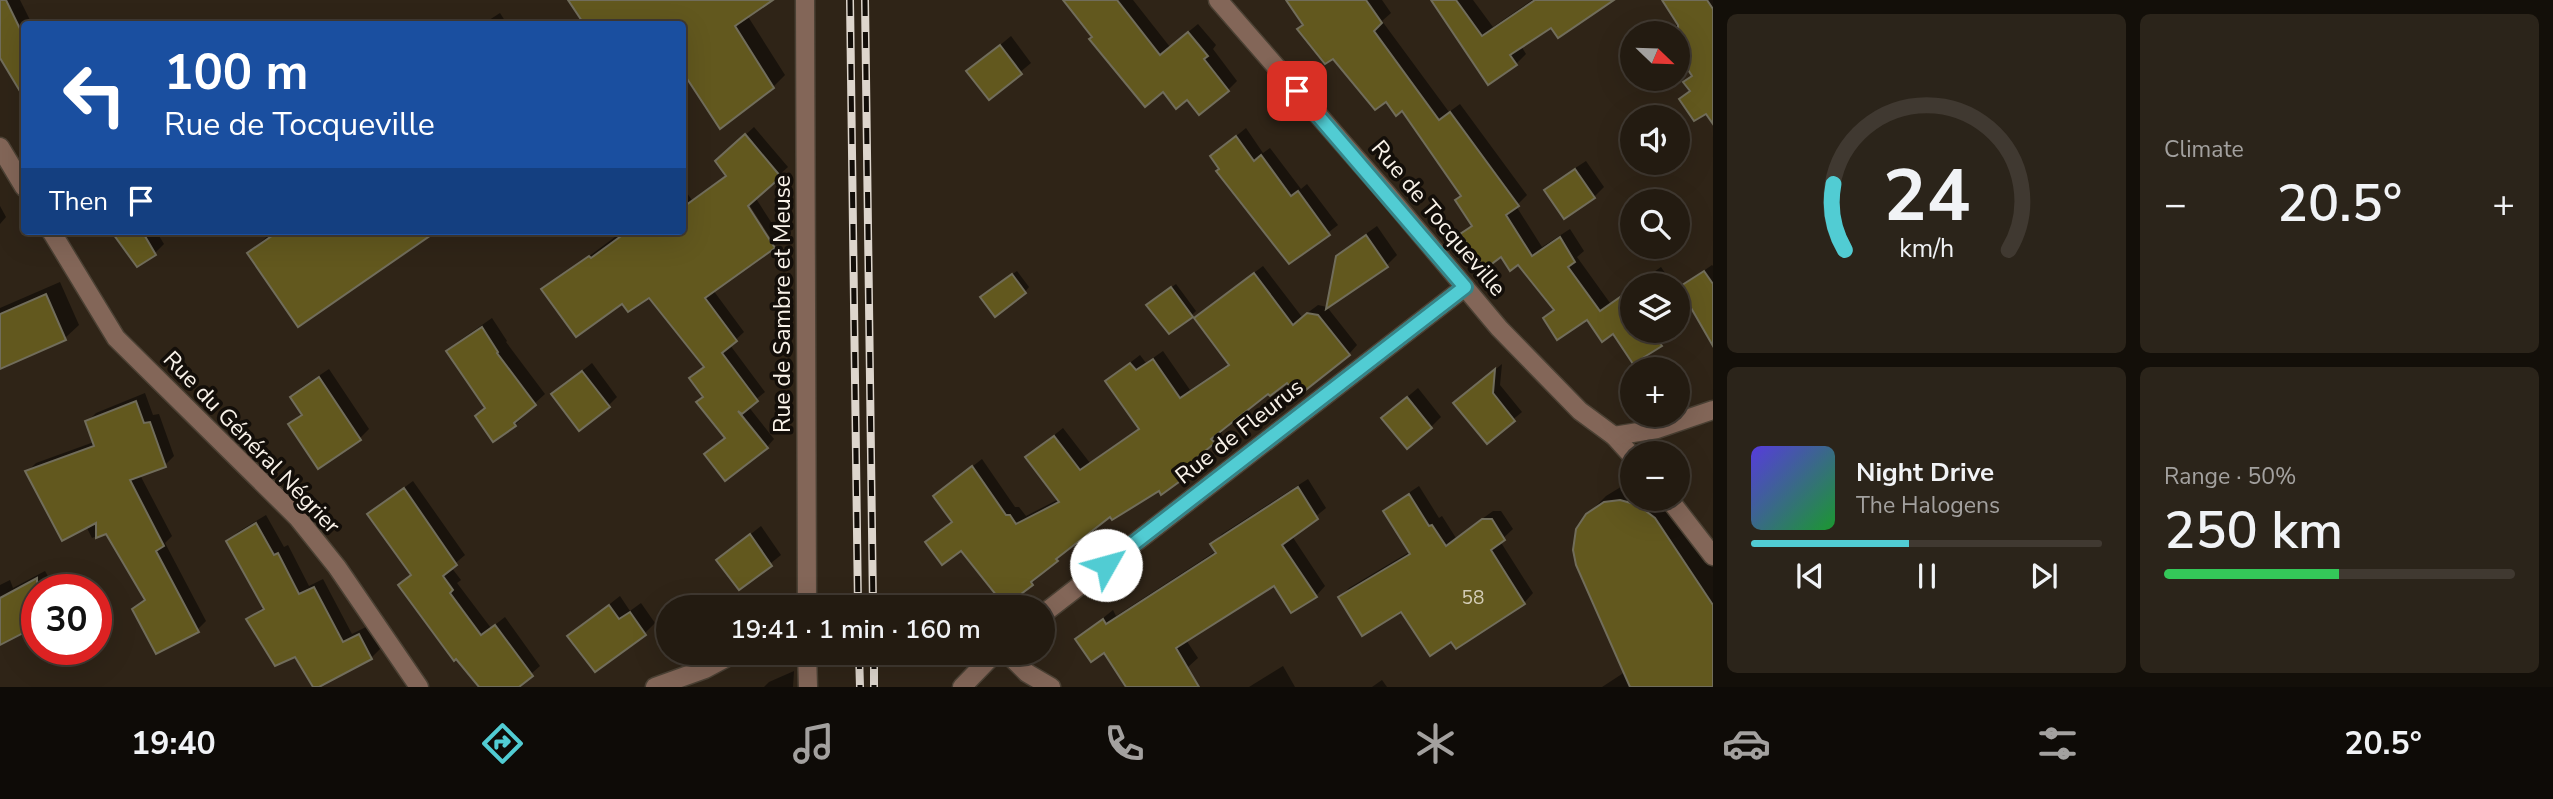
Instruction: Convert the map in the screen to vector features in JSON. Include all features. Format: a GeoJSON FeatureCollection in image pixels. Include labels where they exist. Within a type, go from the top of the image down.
{"type":"FeatureCollection","features":[{"type":"Feature","properties":{"kind":"street","name":"Rue de Sambre et Meuse"},"geometry":{"type":"LineString","coordinates":[[805,0],[807,595]]}},
{"type":"Feature","properties":{"kind":"street","name":"Rue de Tocqueville"},"geometry":{"type":"LineString","coordinates":[[1225,2],[1499,328],[1580,411],[1620,443]]}},
{"type":"Feature","properties":{"kind":"street"},"geometry":{"type":"LineString","coordinates":[[0,147],[21,182]]}},
{"type":"Feature","properties":{"kind":"street","name":"Rue du Général Négrier"},"geometry":{"type":"LineString","coordinates":[[53,235],[116,338],[297,517],[337,567],[419,687]]}},
{"type":"Feature","properties":{"kind":"street","name":"Rue de Fleurus"},"geometry":{"type":"LineString","coordinates":[[1055,605],[1465,287]]}},
{"type":"Feature","properties":{"kind":"street"},"geometry":{"type":"LineString","coordinates":[[1614,436],[1657,429],[1713,410]]}},
{"type":"Feature","properties":{"kind":"street"},"geometry":{"type":"LineString","coordinates":[[1678,511],[1713,555]]}},
{"type":"Feature","properties":{"kind":"street"},"geometry":{"type":"LineString","coordinates":[[655,687],[712,665]]}},
{"type":"Feature","properties":{"kind":"street"},"geometry":{"type":"LineString","coordinates":[[807,665],[807,687]]}},
{"type":"Feature","properties":{"kind":"street"},"geometry":{"type":"LineString","coordinates":[[962,687],[983,665]]}},
{"type":"Feature","properties":{"kind":"street"},"geometry":{"type":"LineString","coordinates":[[1019,665],[1051,687]]}},
{"type":"Feature","properties":{"kind":"building"},"geometry":{"type":"Polygon","coordinates":[[[0,0],[6,0],[21,31],[21,93],[0,58],[0,0]]]}},
{"type":"Feature","properties":{"kind":"building"},"geometry":{"type":"Polygon","coordinates":[[[568,0],[773,0],[735,26],[774,88],[720,129],[686,77],[686,21],[582,21],[568,0]]]}},
{"type":"Feature","properties":{"kind":"building"},"geometry":{"type":"Polygon","coordinates":[[[1063,0],[1117,0],[1160,55],[1188,32],[1208,56],[1204,59],[1229,91],[1199,115],[1187,100],[1176,109],[1163,92],[1145,107],[1089,39],[1092,37],[1063,0]]]}},
{"type":"Feature","properties":{"kind":"building"},"geometry":{"type":"Polygon","coordinates":[[[1286,0],[1366,0],[1382,23],[1374,31],[1439,120],[1450,112],[1519,206],[1506,215],[1532,256],[1560,237],[1575,262],[1568,267],[1600,311],[1620,297],[1620,343],[1660,343],[1662,346],[1644,357],[1628,357],[1613,334],[1602,342],[1587,320],[1557,340],[1543,318],[1554,310],[1518,265],[1510,271],[1501,257],[1485,269],[1460,234],[1472,226],[1455,200],[1461,196],[1402,111],[1396,116],[1386,102],[1375,110],[1333,59],[1325,64],[1297,29],[1303,25],[1286,0]]]}},
{"type":"Feature","properties":{"kind":"building"},"geometry":{"type":"Polygon","coordinates":[[[1431,0],[1456,0],[1482,36],[1535,0],[1614,0],[1558,38],[1551,28],[1510,55],[1517,65],[1488,85],[1431,0]]]}},
{"type":"Feature","properties":{"kind":"building"},"geometry":{"type":"Polygon","coordinates":[[[1662,0],[1707,0],[1713,9],[1713,124],[1706,114],[1694,121],[1690,115],[1690,105],[1683,105],[1679,99],[1690,91],[1690,21],[1675,21],[1662,0]]]}},
{"type":"Feature","properties":{"kind":"building"},"geometry":{"type":"Polygon","coordinates":[[[1000,45],[1022,74],[989,100],[966,71],[1000,45]]]}},
{"type":"Feature","properties":{"kind":"building"},"geometry":{"type":"Polygon","coordinates":[[[745,134],[781,177],[748,206],[775,248],[705,298],[737,341],[722,353],[758,401],[742,414],[738,411],[768,448],[725,481],[704,454],[725,438],[696,402],[703,397],[689,378],[704,367],[649,298],[628,312],[622,304],[576,337],[541,289],[623,235],[686,235],[686,205],[726,176],[715,161],[745,134]]]}},
{"type":"Feature","properties":{"kind":"building"},"geometry":{"type":"Polygon","coordinates":[[[1236,136],[1254,161],[1261,155],[1291,196],[1298,191],[1330,235],[1289,264],[1216,171],[1219,169],[1210,156],[1236,136]]]}},
{"type":"Feature","properties":{"kind":"building"},"geometry":{"type":"Polygon","coordinates":[[[1575,169],[1595,198],[1564,219],[1544,190],[1575,169]]]}},
{"type":"Feature","properties":{"kind":"building"},"geometry":{"type":"Polygon","coordinates":[[[114,235],[144,235],[156,255],[137,267],[114,235]]]}},
{"type":"Feature","properties":{"kind":"building"},"geometry":{"type":"Polygon","coordinates":[[[273,235],[431,235],[298,327],[247,253],[273,235]]]}},
{"type":"Feature","properties":{"kind":"building"},"geometry":{"type":"Polygon","coordinates":[[[1366,235],[1388,267],[1326,309],[1336,256],[1366,235]]]}},
{"type":"Feature","properties":{"kind":"building"},"geometry":{"type":"Polygon","coordinates":[[[1704,271],[1713,284],[1713,346],[1690,306],[1690,280],[1704,271]]]}},
{"type":"Feature","properties":{"kind":"building"},"geometry":{"type":"Polygon","coordinates":[[[1254,273],[1293,325],[1307,313],[1318,315],[1350,355],[1298,396],[1287,383],[1270,396],[1268,394],[1211,439],[1215,443],[1178,473],[1183,479],[1161,495],[1159,491],[1112,520],[1110,517],[1056,559],[1058,561],[1031,582],[1033,585],[1020,595],[996,595],[961,551],[942,565],[925,542],[952,522],[933,496],[972,466],[1006,515],[1010,515],[1016,524],[1059,502],[1025,457],[1054,436],[1080,470],[1139,429],[1105,381],[1130,363],[1136,370],[1153,359],[1180,398],[1229,365],[1194,318],[1254,273]]]}},
{"type":"Feature","properties":{"kind":"building"},"geometry":{"type":"Polygon","coordinates":[[[1012,274],[1026,293],[995,317],[980,297],[1012,274]]]}},
{"type":"Feature","properties":{"kind":"building"},"geometry":{"type":"Polygon","coordinates":[[[1171,287],[1193,317],[1169,334],[1146,305],[1171,287]]]}},
{"type":"Feature","properties":{"kind":"building"},"geometry":{"type":"Polygon","coordinates":[[[46,294],[66,340],[0,369],[0,314],[46,294]]]}},
{"type":"Feature","properties":{"kind":"building"},"geometry":{"type":"Polygon","coordinates":[[[482,327],[497,353],[536,405],[514,423],[516,426],[493,442],[475,416],[485,408],[446,351],[482,327]]]}},
{"type":"Feature","properties":{"kind":"building"},"geometry":{"type":"Polygon","coordinates":[[[1495,369],[1493,393],[1515,421],[1487,444],[1453,403],[1495,369]]]}},
{"type":"Feature","properties":{"kind":"building"},"geometry":{"type":"Polygon","coordinates":[[[582,371],[610,407],[579,431],[551,394],[582,371]]]}},
{"type":"Feature","properties":{"kind":"building"},"geometry":{"type":"Polygon","coordinates":[[[319,377],[361,440],[318,469],[288,424],[302,415],[290,397],[319,377]]]}},
{"type":"Feature","properties":{"kind":"building"},"geometry":{"type":"Polygon","coordinates":[[[1407,397],[1432,428],[1407,449],[1381,418],[1407,397]]]}},
{"type":"Feature","properties":{"kind":"building"},"geometry":{"type":"Polygon","coordinates":[[[136,401],[144,423],[150,422],[166,467],[130,480],[164,546],[156,551],[199,632],[156,654],[132,609],[145,600],[106,534],[96,538],[96,523],[62,541],[25,471],[94,446],[85,421],[136,401]]]}},
{"type":"Feature","properties":{"kind":"building"},"geometry":{"type":"Polygon","coordinates":[[[1298,487],[1318,519],[1282,545],[1317,597],[1291,613],[1274,586],[1176,648],[1199,687],[1126,687],[1104,653],[1091,662],[1075,639],[1103,619],[1106,624],[1216,553],[1210,544],[1298,487]]]}},
{"type":"Feature","properties":{"kind":"building"},"geometry":{"type":"Polygon","coordinates":[[[404,488],[457,565],[443,576],[453,590],[450,593],[481,635],[495,625],[533,676],[519,687],[479,687],[456,659],[454,661],[398,585],[411,575],[367,514],[404,488]]]}},
{"type":"Feature","properties":{"kind":"building"},"geometry":{"type":"Polygon","coordinates":[[[1409,494],[1429,526],[1432,525],[1446,546],[1482,519],[1492,519],[1505,540],[1491,550],[1525,604],[1456,649],[1451,642],[1430,656],[1401,612],[1362,636],[1338,597],[1410,554],[1383,511],[1409,494]]]}},
{"type":"Feature","properties":{"kind":"building"},"geometry":{"type":"Polygon","coordinates":[[[1620,500],[1620,511],[1646,511],[1655,518],[1713,605],[1713,687],[1630,687],[1576,565],[1573,550],[1576,529],[1586,514],[1604,502],[1620,500]]]}},
{"type":"Feature","properties":{"kind":"building"},"geometry":{"type":"Polygon","coordinates":[[[256,523],[274,555],[278,553],[299,594],[314,587],[343,642],[359,634],[372,659],[319,687],[313,687],[295,657],[275,666],[246,619],[264,609],[226,541],[256,523]]]}},
{"type":"Feature","properties":{"kind":"building"},"geometry":{"type":"Polygon","coordinates":[[[750,534],[772,566],[739,590],[716,560],[750,534]]]}},
{"type":"Feature","properties":{"kind":"building"},"geometry":{"type":"Polygon","coordinates":[[[21,587],[21,634],[0,645],[0,598],[21,587]]]}},
{"type":"Feature","properties":{"kind":"building"},"geometry":{"type":"Polygon","coordinates":[[[609,605],[619,619],[630,612],[646,635],[595,672],[567,636],[609,605]]]}},
{"type":"Feature","properties":{"kind":"railway"},"geometry":{"type":"LineString","coordinates":[[850,0],[858,595]]}},
{"type":"Feature","properties":{"kind":"railway"},"geometry":{"type":"LineString","coordinates":[[865,0],[873,595]]}},
{"type":"Feature","properties":{"kind":"railway"},"geometry":{"type":"LineString","coordinates":[[859,665],[860,687]]}},
{"type":"Feature","properties":{"kind":"railway"},"geometry":{"type":"LineString","coordinates":[[874,665],[874,687]]}},
{"type":"Feature","properties":{"kind":"route"},"geometry":{"type":"LineString","coordinates":[[1106,565],[1465,287],[1297,91]]}}]}
